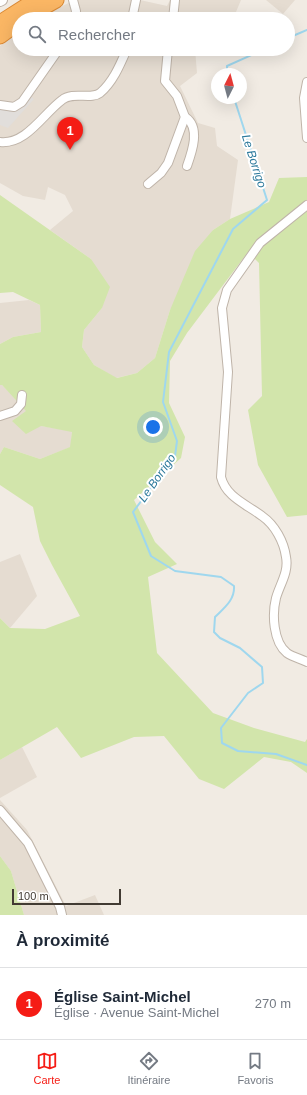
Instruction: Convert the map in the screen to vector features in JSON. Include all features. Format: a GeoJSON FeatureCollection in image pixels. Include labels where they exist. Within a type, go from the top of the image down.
{"type":"FeatureCollection","features":[{"type":"Feature","properties":{"kind":"highway"},"geometry":{"type":"LineString","coordinates":[[17,12],[36,0]]}},
{"type":"Feature","properties":{"kind":"highway"},"geometry":{"type":"LineString","coordinates":[[36,12],[56,0]]}},
{"type":"Feature","properties":{"kind":"highway"},"geometry":{"type":"LineString","coordinates":[[0,23],[12,15]]}},
{"type":"Feature","properties":{"kind":"highway"},"geometry":{"type":"LineString","coordinates":[[0,36],[12,27]]}},
{"type":"Feature","properties":{"kind":"street"},"geometry":{"type":"LineString","coordinates":[[133,12],[136,0]]}},
{"type":"Feature","properties":{"kind":"street"},"geometry":{"type":"LineString","coordinates":[[174,12],[175,0]]}},
{"type":"Feature","properties":{"kind":"street"},"geometry":{"type":"LineString","coordinates":[[0,105],[14,107],[22,102],[54,56]]}},
{"type":"Feature","properties":{"kind":"street"},"geometry":{"type":"LineString","coordinates":[[0,142],[17,140],[29,131],[62,99],[76,95],[91,96],[99,94],[110,82],[123,56]]}},
{"type":"Feature","properties":{"kind":"street"},"geometry":{"type":"LineString","coordinates":[[167,56],[165,81],[177,96],[185,117],[193,130],[194,142],[187,166]]}},
{"type":"Feature","properties":{"kind":"street"},"geometry":{"type":"LineString","coordinates":[[307,82],[304,98],[307,138]]}},
{"type":"Feature","properties":{"kind":"street"},"geometry":{"type":"LineString","coordinates":[[148,184],[162,173],[168,163],[185,117]]}},
{"type":"Feature","properties":{"kind":"street"},"geometry":{"type":"LineString","coordinates":[[307,205],[260,243],[227,290],[222,308],[228,372],[221,477],[223,486],[230,495],[264,517],[278,532],[286,556],[288,569],[276,599],[274,622],[278,637],[286,652],[307,662]]}},
{"type":"Feature","properties":{"kind":"street"},"geometry":{"type":"LineString","coordinates":[[0,416],[15,410],[21,404],[22,395]]}},
{"type":"Feature","properties":{"kind":"street"},"geometry":{"type":"LineString","coordinates":[[0,810],[28,843],[62,915]]}},
{"type":"Feature","properties":{"kind":"shaded area"},"geometry":{"type":"Polygon","coordinates":[[[74,0],[140,0],[167,6],[170,0],[241,0],[236,12],[51,12],[74,0]]]}},
{"type":"Feature","properties":{"kind":"shaded area"},"geometry":{"type":"Polygon","coordinates":[[[266,0],[295,0],[285,12],[281,12],[266,0]]]}},
{"type":"Feature","properties":{"kind":"shaded area"},"geometry":{"type":"Polygon","coordinates":[[[12,36],[12,56],[196,56],[197,73],[180,86],[198,123],[215,128],[217,146],[238,160],[230,219],[213,230],[170,310],[155,358],[137,373],[116,378],[94,365],[82,347],[84,330],[102,308],[91,259],[50,230],[73,211],[65,195],[48,187],[45,200],[23,196],[0,183],[0,46],[12,36]]]}},
{"type":"Feature","properties":{"kind":"shaded area"},"geometry":{"type":"Polygon","coordinates":[[[29,95],[34,99],[8,128],[0,125],[0,107],[10,109],[29,95]]]}},
{"type":"Feature","properties":{"kind":"shaded area"},"geometry":{"type":"Polygon","coordinates":[[[29,300],[40,305],[41,332],[13,337],[0,344],[0,303],[29,300]]]}},
{"type":"Feature","properties":{"kind":"shaded area"},"geometry":{"type":"Polygon","coordinates":[[[0,385],[2,385],[41,426],[72,431],[71,447],[40,459],[4,447],[0,454],[0,385]]]}},
{"type":"Feature","properties":{"kind":"shaded area"},"geometry":{"type":"Polygon","coordinates":[[[20,554],[37,596],[10,628],[0,618],[0,562],[20,554]]]}},
{"type":"Feature","properties":{"kind":"shaded area"},"geometry":{"type":"Polygon","coordinates":[[[22,747],[37,777],[0,798],[0,760],[22,747]]]}},
{"type":"Feature","properties":{"kind":"shaded area"},"geometry":{"type":"Polygon","coordinates":[[[0,800],[27,830],[66,906],[95,895],[104,915],[24,915],[11,871],[0,856],[0,800]]]}},
{"type":"Feature","properties":{"kind":"green space"},"geometry":{"type":"Polygon","coordinates":[[[307,177],[307,515],[287,517],[258,465],[248,410],[262,396],[259,263],[248,252],[187,333],[170,361],[169,403],[185,437],[181,458],[134,500],[155,542],[177,564],[148,577],[157,653],[213,713],[254,728],[305,742],[307,739],[307,773],[291,762],[264,757],[224,789],[199,779],[164,736],[134,737],[81,758],[57,727],[0,760],[0,618],[10,628],[45,629],[80,616],[40,541],[33,507],[0,485],[0,454],[4,447],[40,459],[70,447],[72,432],[41,426],[26,434],[12,421],[26,411],[2,385],[0,385],[0,344],[13,337],[41,332],[40,305],[13,292],[0,293],[0,195],[91,259],[110,287],[102,308],[84,330],[82,347],[94,365],[117,378],[137,373],[155,358],[170,310],[195,251],[213,230],[230,219],[269,202],[279,178],[307,177]]]}},
{"type":"Feature","properties":{"kind":"green space"},"geometry":{"type":"Polygon","coordinates":[[[0,856],[11,871],[24,915],[0,915],[0,856]]]}},
{"type":"Feature","properties":{"kind":"waterway","name":"Le Borrigo"},"geometry":{"type":"LineString","coordinates":[[295,35],[307,30]]}},
{"type":"Feature","properties":{"kind":"waterway","name":"Le Borrigo"},"geometry":{"type":"LineString","coordinates":[[227,68],[227,66],[249,56]]}},
{"type":"Feature","properties":{"kind":"waterway","name":"Le Borrigo"},"geometry":{"type":"LineString","coordinates":[[236,104],[267,200],[233,229],[169,352],[163,402],[177,441],[175,456],[133,512],[151,556],[175,571],[221,577],[234,586],[231,600],[215,617],[214,632],[220,638],[240,648],[262,667],[263,683],[248,693],[221,728],[222,743],[238,751],[276,754],[307,765]]}},
{"type":"Feature","properties":{"kind":"place","name":"Église Saint-Michel"},"geometry":{"type":"Point","coordinates":[70,150]}}]}
